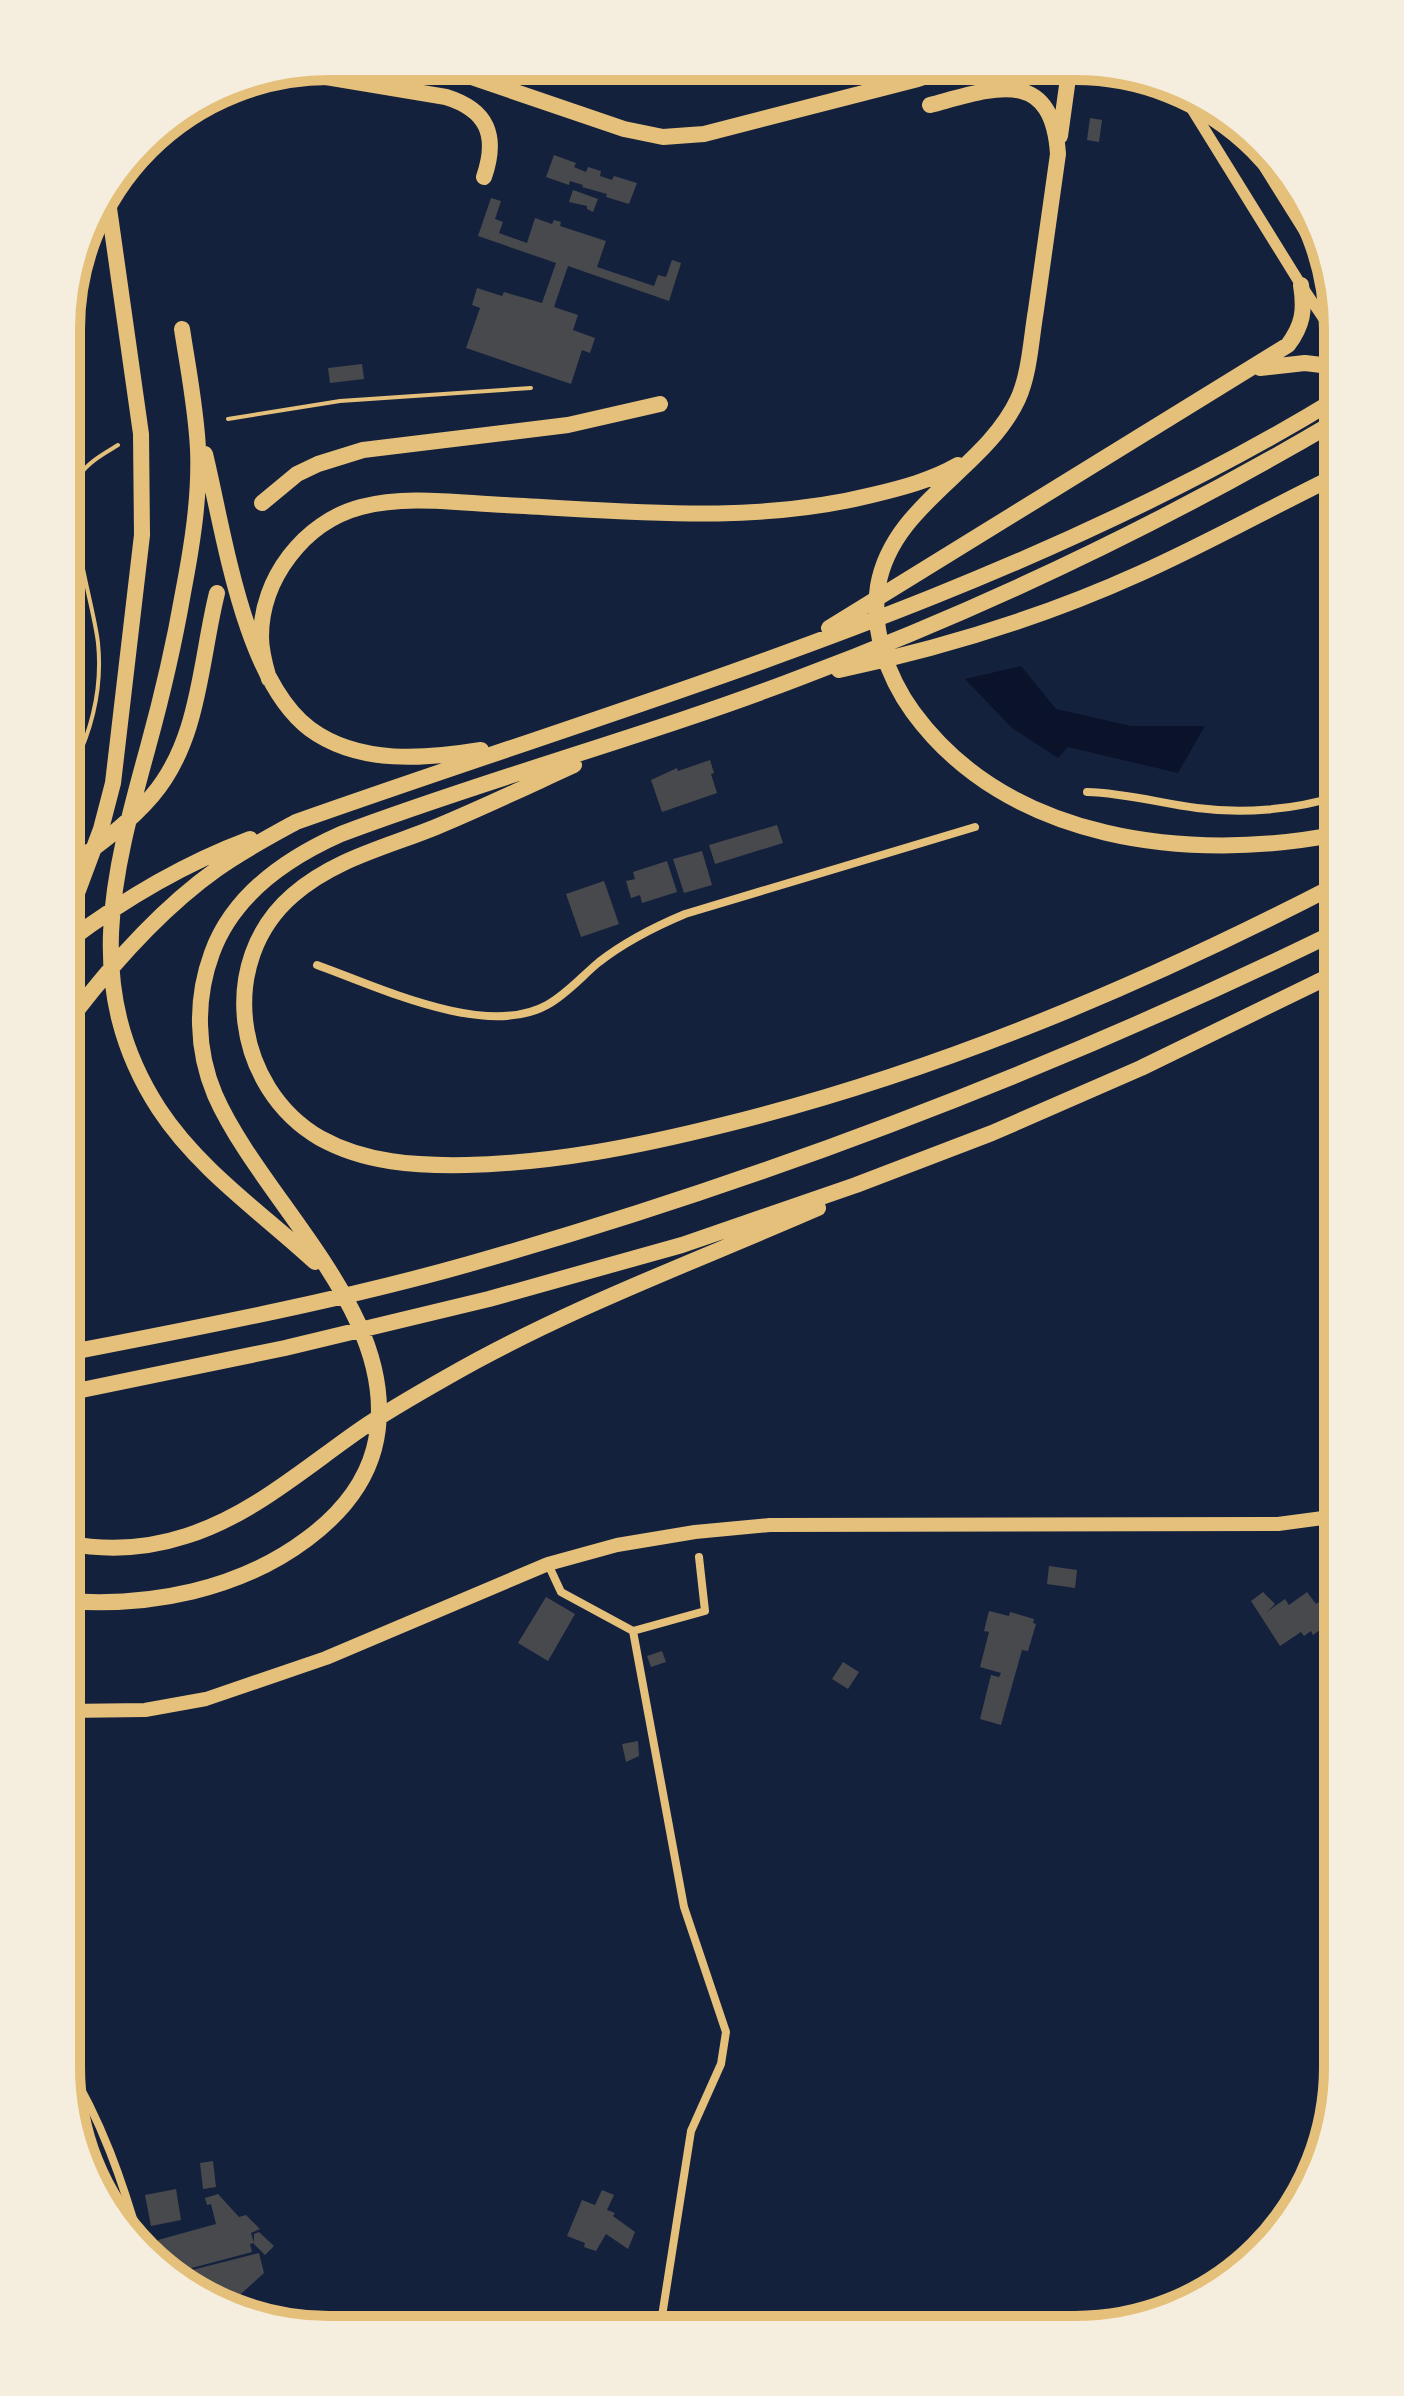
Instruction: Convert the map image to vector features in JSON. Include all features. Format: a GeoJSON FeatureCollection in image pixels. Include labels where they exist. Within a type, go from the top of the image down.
{"type":"FeatureCollection","features":[{"type":"Feature","properties":{"kind":"highway"},"geometry":{"type":"LineString","coordinates":[[482,81],[624,129],[663,137],[704,134],[913,80]]}},
{"type":"Feature","properties":{"kind":"highway"},"geometry":{"type":"LineString","coordinates":[[930,105],[1021,80]]}},
{"type":"Feature","properties":{"kind":"highway"},"geometry":{"type":"LineString","coordinates":[[1068,80],[1024,382],[1009,415],[921,510],[892,548],[878,585],[876,608],[883,651],[897,686],[921,723],[954,759],[999,790],[1050,815],[1113,835],[1189,845],[1277,843],[1324,836]]}},
{"type":"Feature","properties":{"kind":"highway"},"geometry":{"type":"LineString","coordinates":[[347,81],[460,101],[481,118],[489,131],[491,157],[484,177]]}},
{"type":"Feature","properties":{"kind":"highway"},"geometry":{"type":"LineString","coordinates":[[988,90],[1021,91],[1039,100],[1054,124],[1058,154]]}},
{"type":"Feature","properties":{"kind":"highway"},"geometry":{"type":"LineString","coordinates":[[80,885],[101,829],[113,783],[138,573],[143,500],[136,385],[110,210]]}},
{"type":"Feature","properties":{"kind":"highway"},"geometry":{"type":"LineString","coordinates":[[790,651],[1288,345],[1298,331],[1304,303],[1301,285]]}},
{"type":"Feature","properties":{"kind":"highway"},"geometry":{"type":"LineString","coordinates":[[182,329],[196,416],[247,625],[269,679],[289,709],[312,731],[356,750],[408,757],[445,756],[538,741]]}},
{"type":"Feature","properties":{"kind":"highway"},"geometry":{"type":"LineString","coordinates":[[1250,370],[1278,364],[1324,365]]}},
{"type":"Feature","properties":{"kind":"highway"},"geometry":{"type":"LineString","coordinates":[[262,503],[297,474],[363,450],[568,425],[660,404]]}},
{"type":"Feature","properties":{"kind":"highway"},"geometry":{"type":"LineString","coordinates":[[80,932],[100,916],[182,867],[296,822],[430,774],[538,741],[790,651],[954,588],[1039,552],[1187,481],[1324,406]]}},
{"type":"Feature","properties":{"kind":"highway"},"geometry":{"type":"LineString","coordinates":[[196,416],[197,502],[172,651],[123,839],[114,887],[110,961],[116,1004],[126,1042],[140,1076],[160,1111],[210,1168],[331,1276]]}},
{"type":"Feature","properties":{"kind":"highway"},"geometry":{"type":"LineString","coordinates":[[80,1601],[112,1602],[192,1592],[264,1567],[293,1550],[336,1515],[359,1485],[372,1456],[379,1417],[374,1367],[357,1322],[331,1276],[244,1147],[214,1092],[200,1036],[205,971],[217,940],[254,889],[311,847],[393,815],[799,678],[928,625],[1118,539],[1324,428]]}},
{"type":"Feature","properties":{"kind":"highway"},"geometry":{"type":"LineString","coordinates":[[269,679],[261,639],[263,619],[276,578],[300,543],[318,527],[359,508],[382,503],[431,501],[678,514],[780,512],[815,508],[900,488],[954,468],[976,454]]}},
{"type":"Feature","properties":{"kind":"highway"},"geometry":{"type":"LineString","coordinates":[[799,678],[975,637],[1084,597],[1142,573],[1324,482]]}},
{"type":"Feature","properties":{"kind":"highway"},"geometry":{"type":"LineString","coordinates":[[80,858],[153,796],[180,751],[190,722],[217,593]]}},
{"type":"Feature","properties":{"kind":"highway"},"geometry":{"type":"LineString","coordinates":[[652,730],[435,828],[338,864],[301,888],[273,915],[252,954],[245,981],[243,1011],[247,1040],[257,1067],[273,1094],[294,1118],[318,1137],[347,1150],[382,1161],[421,1165],[470,1165],[573,1156],[683,1135],[827,1097],[917,1069],[1015,1033],[1204,951],[1324,891]]}},
{"type":"Feature","properties":{"kind":"highway"},"geometry":{"type":"LineString","coordinates":[[80,1007],[120,958],[185,896],[226,863],[296,822]]}},
{"type":"Feature","properties":{"kind":"highway"},"geometry":{"type":"LineString","coordinates":[[80,1350],[270,1312],[466,1265],[639,1213],[801,1158],[1076,1051],[1233,982],[1324,938]]}},
{"type":"Feature","properties":{"kind":"highway"},"geometry":{"type":"LineString","coordinates":[[80,1545],[120,1549],[187,1536],[222,1522],[376,1420],[450,1375],[537,1330],[623,1290],[1141,1068],[1324,979]]}},
{"type":"Feature","properties":{"kind":"highway"},"geometry":{"type":"LineString","coordinates":[[80,1390],[285,1348],[504,1295],[682,1245],[856,1185],[992,1133]]}},
{"type":"Feature","properties":{"kind":"highway"},"geometry":{"type":"LineString","coordinates":[[80,1711],[145,1710],[206,1699],[326,1658],[548,1564],[617,1545],[695,1532],[770,1525],[1278,1524],[1323,1518]]}},
{"type":"Feature","properties":{"kind":"street"},"geometry":{"type":"LineString","coordinates":[[1193,111],[1323,318]]}},
{"type":"Feature","properties":{"kind":"street"},"geometry":{"type":"LineString","coordinates":[[1265,169],[1301,226]]}},
{"type":"Feature","properties":{"kind":"street"},"geometry":{"type":"LineString","coordinates":[[1087,792],[1112,792],[1200,808],[1264,810],[1324,801]]}},
{"type":"Feature","properties":{"kind":"street"},"geometry":{"type":"LineString","coordinates":[[317,965],[430,1006],[479,1016],[522,1014],[545,1006],[624,944],[685,914],[975,827]]}},
{"type":"Feature","properties":{"kind":"street"},"geometry":{"type":"LineString","coordinates":[[548,1564],[561,1592],[633,1631],[705,1611],[699,1557]]}},
{"type":"Feature","properties":{"kind":"street"},"geometry":{"type":"LineString","coordinates":[[633,1631],[684,1907],[726,2032],[721,2064],[691,2131],[662,2316]]}},
{"type":"Feature","properties":{"kind":"street"},"geometry":{"type":"LineString","coordinates":[[82,2093],[98,2122],[133,2220]]}},
{"type":"Feature","properties":{"kind":"lane"},"geometry":{"type":"LineString","coordinates":[[228,419],[340,401],[531,388]]}},
{"type":"Feature","properties":{"kind":"lane"},"geometry":{"type":"LineString","coordinates":[[80,475],[96,459],[118,445]]}},
{"type":"Feature","properties":{"kind":"lane"},"geometry":{"type":"LineString","coordinates":[[80,550],[99,645],[97,705],[80,754]]}},
{"type":"Feature","properties":{"kind":"water"},"geometry":{"type":"Polygon","coordinates":[[[1021,666],[1056,709],[1131,726],[1205,726],[1178,773],[1068,747],[1058,758],[1012,728],[965,679],[1021,666]]]}},
{"type":"Feature","properties":{"kind":"building"},"geometry":{"type":"Polygon","coordinates":[[[1090,118],[1102,120],[1099,142],[1087,140],[1090,118]]]}},
{"type":"Feature","properties":{"kind":"building"},"geometry":{"type":"Polygon","coordinates":[[[554,155],[576,163],[574,167],[586,172],[588,167],[601,171],[600,176],[612,180],[614,176],[637,183],[629,204],[583,185],[570,181],[569,185],[546,177],[554,155]]]}},
{"type":"Feature","properties":{"kind":"building"},"geometry":{"type":"Polygon","coordinates":[[[573,190],[598,199],[593,212],[587,206],[569,202],[573,190]]]}},
{"type":"Feature","properties":{"kind":"building"},"geometry":{"type":"Polygon","coordinates":[[[491,198],[501,201],[495,219],[503,222],[499,233],[527,243],[535,218],[552,224],[554,220],[561,222],[560,226],[606,241],[597,267],[654,286],[658,275],[666,277],[672,260],[681,263],[669,301],[568,266],[554,307],[578,315],[573,330],[595,338],[590,353],[582,350],[571,384],[466,348],[480,308],[472,305],[477,288],[542,303],[556,263],[478,236],[491,198]]]}},
{"type":"Feature","properties":{"kind":"building"},"geometry":{"type":"Polygon","coordinates":[[[362,364],[364,379],[330,383],[328,368],[362,364]]]}},
{"type":"Feature","properties":{"kind":"building"},"geometry":{"type":"Polygon","coordinates":[[[710,760],[717,793],[662,812],[651,780],[677,768],[678,771],[710,760]]]}},
{"type":"Feature","properties":{"kind":"building"},"geometry":{"type":"Polygon","coordinates":[[[777,825],[783,843],[715,864],[709,845],[777,825]]]}},
{"type":"Feature","properties":{"kind":"building"},"geometry":{"type":"Polygon","coordinates":[[[702,851],[712,885],[684,893],[673,859],[702,851]]]}},
{"type":"Feature","properties":{"kind":"building"},"geometry":{"type":"Polygon","coordinates":[[[667,861],[677,892],[642,903],[640,895],[631,898],[626,881],[635,879],[633,872],[667,861]]]}},
{"type":"Feature","properties":{"kind":"building"},"geometry":{"type":"Polygon","coordinates":[[[604,881],[619,924],[581,937],[566,894],[604,881]]]}},
{"type":"Feature","properties":{"kind":"building"},"geometry":{"type":"Polygon","coordinates":[[[1049,1566],[1077,1570],[1075,1588],[1047,1584],[1049,1566]]]}},
{"type":"Feature","properties":{"kind":"building"},"geometry":{"type":"Polygon","coordinates":[[[1263,1592],[1275,1604],[1267,1612],[1285,1599],[1289,1605],[1307,1592],[1316,1604],[1323,1599],[1323,1628],[1313,1635],[1311,1631],[1304,1636],[1301,1632],[1280,1646],[1251,1601],[1263,1592]]]}},
{"type":"Feature","properties":{"kind":"building"},"geometry":{"type":"Polygon","coordinates":[[[546,1597],[575,1614],[548,1661],[518,1643],[546,1597]]]}},
{"type":"Feature","properties":{"kind":"building"},"geometry":{"type":"Polygon","coordinates":[[[989,1611],[1009,1616],[1010,1612],[1034,1619],[1033,1623],[1036,1624],[1028,1651],[1022,1650],[1001,1725],[980,1719],[991,1675],[999,1677],[1001,1673],[980,1667],[989,1632],[984,1631],[989,1611]]]}},
{"type":"Feature","properties":{"kind":"building"},"geometry":{"type":"Polygon","coordinates":[[[662,1651],[666,1662],[651,1667],[647,1656],[662,1651]]]}},
{"type":"Feature","properties":{"kind":"building"},"geometry":{"type":"Polygon","coordinates":[[[843,1662],[859,1672],[848,1689],[832,1679],[843,1662]]]}},
{"type":"Feature","properties":{"kind":"building"},"geometry":{"type":"Polygon","coordinates":[[[638,1741],[639,1756],[626,1762],[622,1744],[638,1741]]]}},
{"type":"Feature","properties":{"kind":"building"},"geometry":{"type":"Polygon","coordinates":[[[213,2161],[216,2187],[203,2189],[200,2163],[213,2161]]]}},
{"type":"Feature","properties":{"kind":"building"},"geometry":{"type":"Polygon","coordinates":[[[176,2189],[181,2220],[151,2226],[145,2195],[176,2189]]]}},
{"type":"Feature","properties":{"kind":"building"},"geometry":{"type":"Polygon","coordinates":[[[602,2190],[614,2195],[607,2210],[615,2213],[613,2216],[635,2232],[628,2249],[606,2234],[596,2251],[567,2236],[582,2200],[595,2205],[602,2190]]]}},
{"type":"Feature","properties":{"kind":"building"},"geometry":{"type":"Polygon","coordinates":[[[218,2194],[239,2217],[246,2215],[260,2229],[251,2233],[254,2243],[250,2244],[252,2252],[184,2270],[161,2250],[158,2240],[216,2224],[211,2204],[207,2205],[205,2198],[218,2194]]]}},
{"type":"Feature","properties":{"kind":"building"},"geometry":{"type":"Polygon","coordinates":[[[259,2232],[274,2246],[265,2255],[254,2244],[254,2234],[259,2232]]]}},
{"type":"Feature","properties":{"kind":"building"},"geometry":{"type":"Polygon","coordinates":[[[259,2253],[264,2273],[237,2298],[187,2271],[259,2253]]]}}]}
